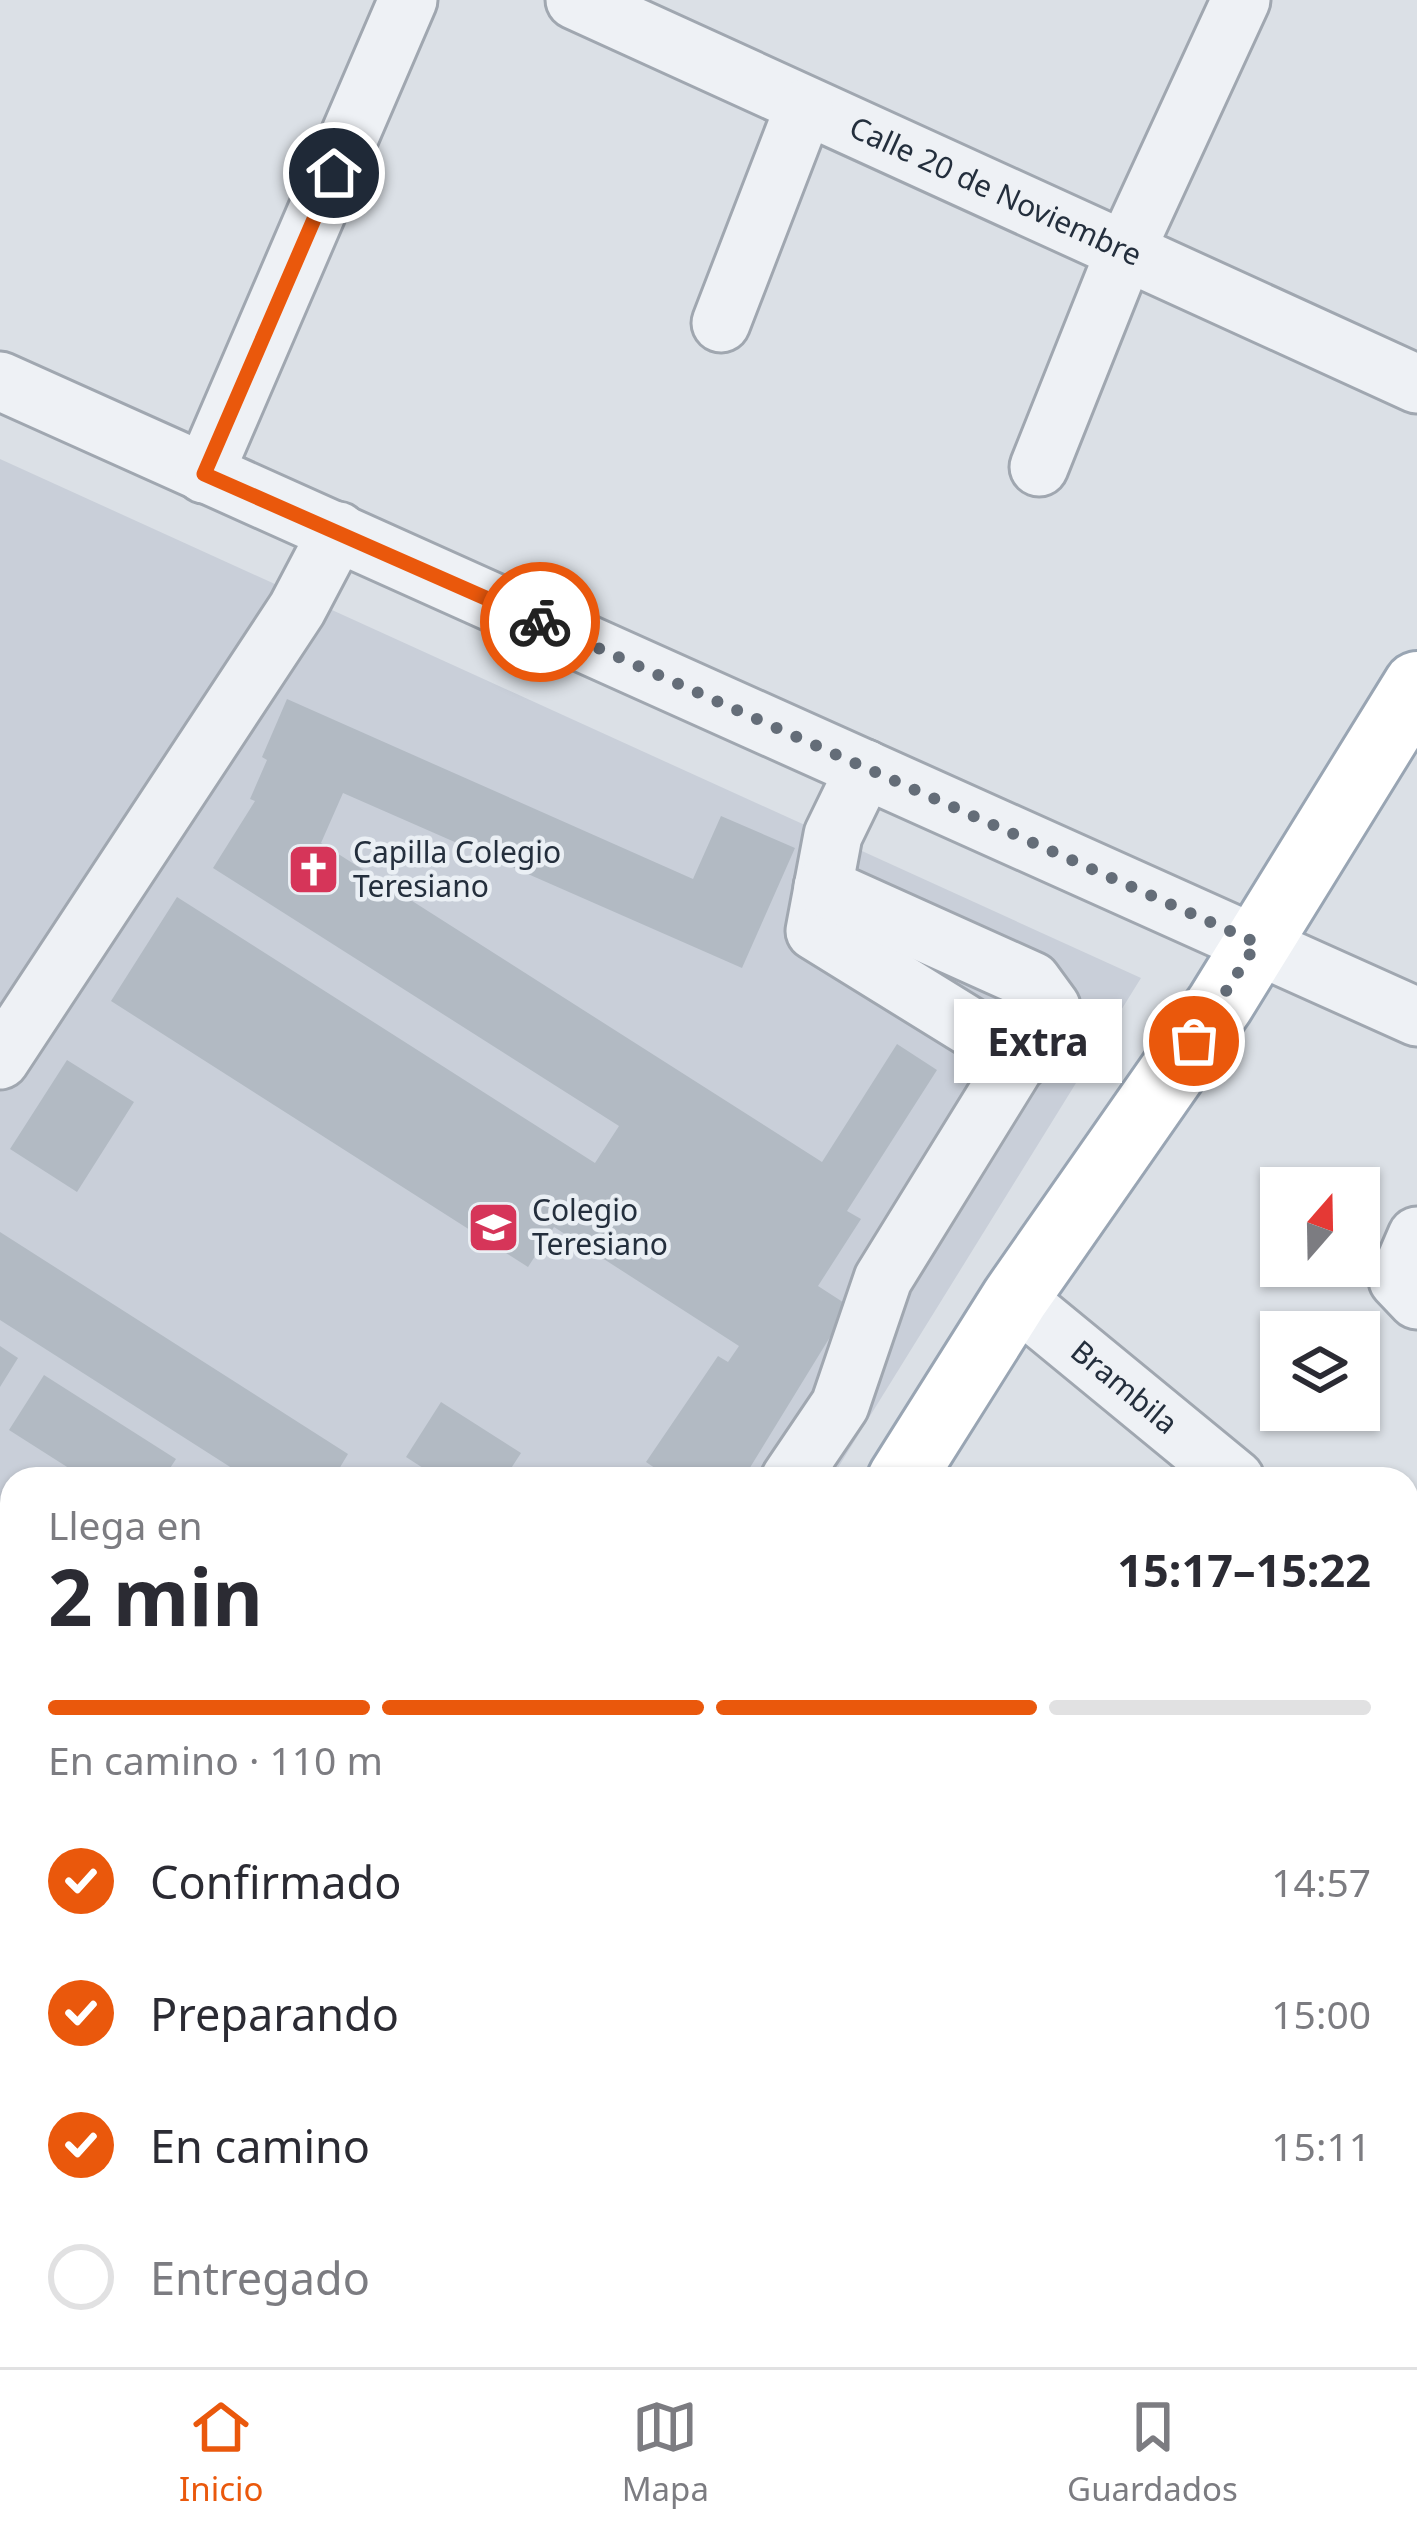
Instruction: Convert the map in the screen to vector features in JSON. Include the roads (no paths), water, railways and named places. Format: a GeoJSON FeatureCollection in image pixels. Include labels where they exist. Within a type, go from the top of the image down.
{"type":"FeatureCollection","features":[{"type":"Feature","properties":{"kind":"main road"},"geometry":{"type":"LineString","coordinates":[[909,1467],[1015,1298],[1257,943],[1417,685]]}},
{"type":"Feature","properties":{"kind":"street"},"geometry":{"type":"LineString","coordinates":[[204,474],[408,0]]}},
{"type":"Feature","properties":{"kind":"street","name":"Calle 20 de Noviembre"},"geometry":{"type":"LineString","coordinates":[[575,0],[1417,384]]}},
{"type":"Feature","properties":{"kind":"street"},"geometry":{"type":"LineString","coordinates":[[1039,467],[1124,254],[1241,0]]}},
{"type":"Feature","properties":{"kind":"street"},"geometry":{"type":"LineString","coordinates":[[721,323],[804,108]]}},
{"type":"Feature","properties":{"kind":"street"},"geometry":{"type":"LineString","coordinates":[[0,381],[1417,1017]]}},
{"type":"Feature","properties":{"kind":"street"},"geometry":{"type":"LineString","coordinates":[[0,1060],[297,609],[338,531]]}},
{"type":"Feature","properties":{"kind":"street"},"geometry":{"type":"LineString","coordinates":[[798,1467],[840,1405],[884,1279],[1022,1059],[815,931],[833,836],[865,769]]}},
{"type":"Feature","properties":{"kind":"street"},"geometry":{"type":"LineString","coordinates":[[1417,1236],[1398,1269],[1398,1280],[1417,1300]]}},
{"type":"Feature","properties":{"kind":"street","name":"Brambila"},"geometry":{"type":"LineString","coordinates":[[1015,1298],[1219,1467]]}},
{"type":"Feature","properties":{"kind":"place","name":"Capilla Colegio Teresiano"},"geometry":{"type":"Point","coordinates":[314,870]}},
{"type":"Feature","properties":{"kind":"place","name":"Extra"},"geometry":{"type":"Point","coordinates":[1194,1041]}},
{"type":"Feature","properties":{"kind":"place","name":"Colegio Teresiano"},"geometry":{"type":"Point","coordinates":[493,1228]}}]}
